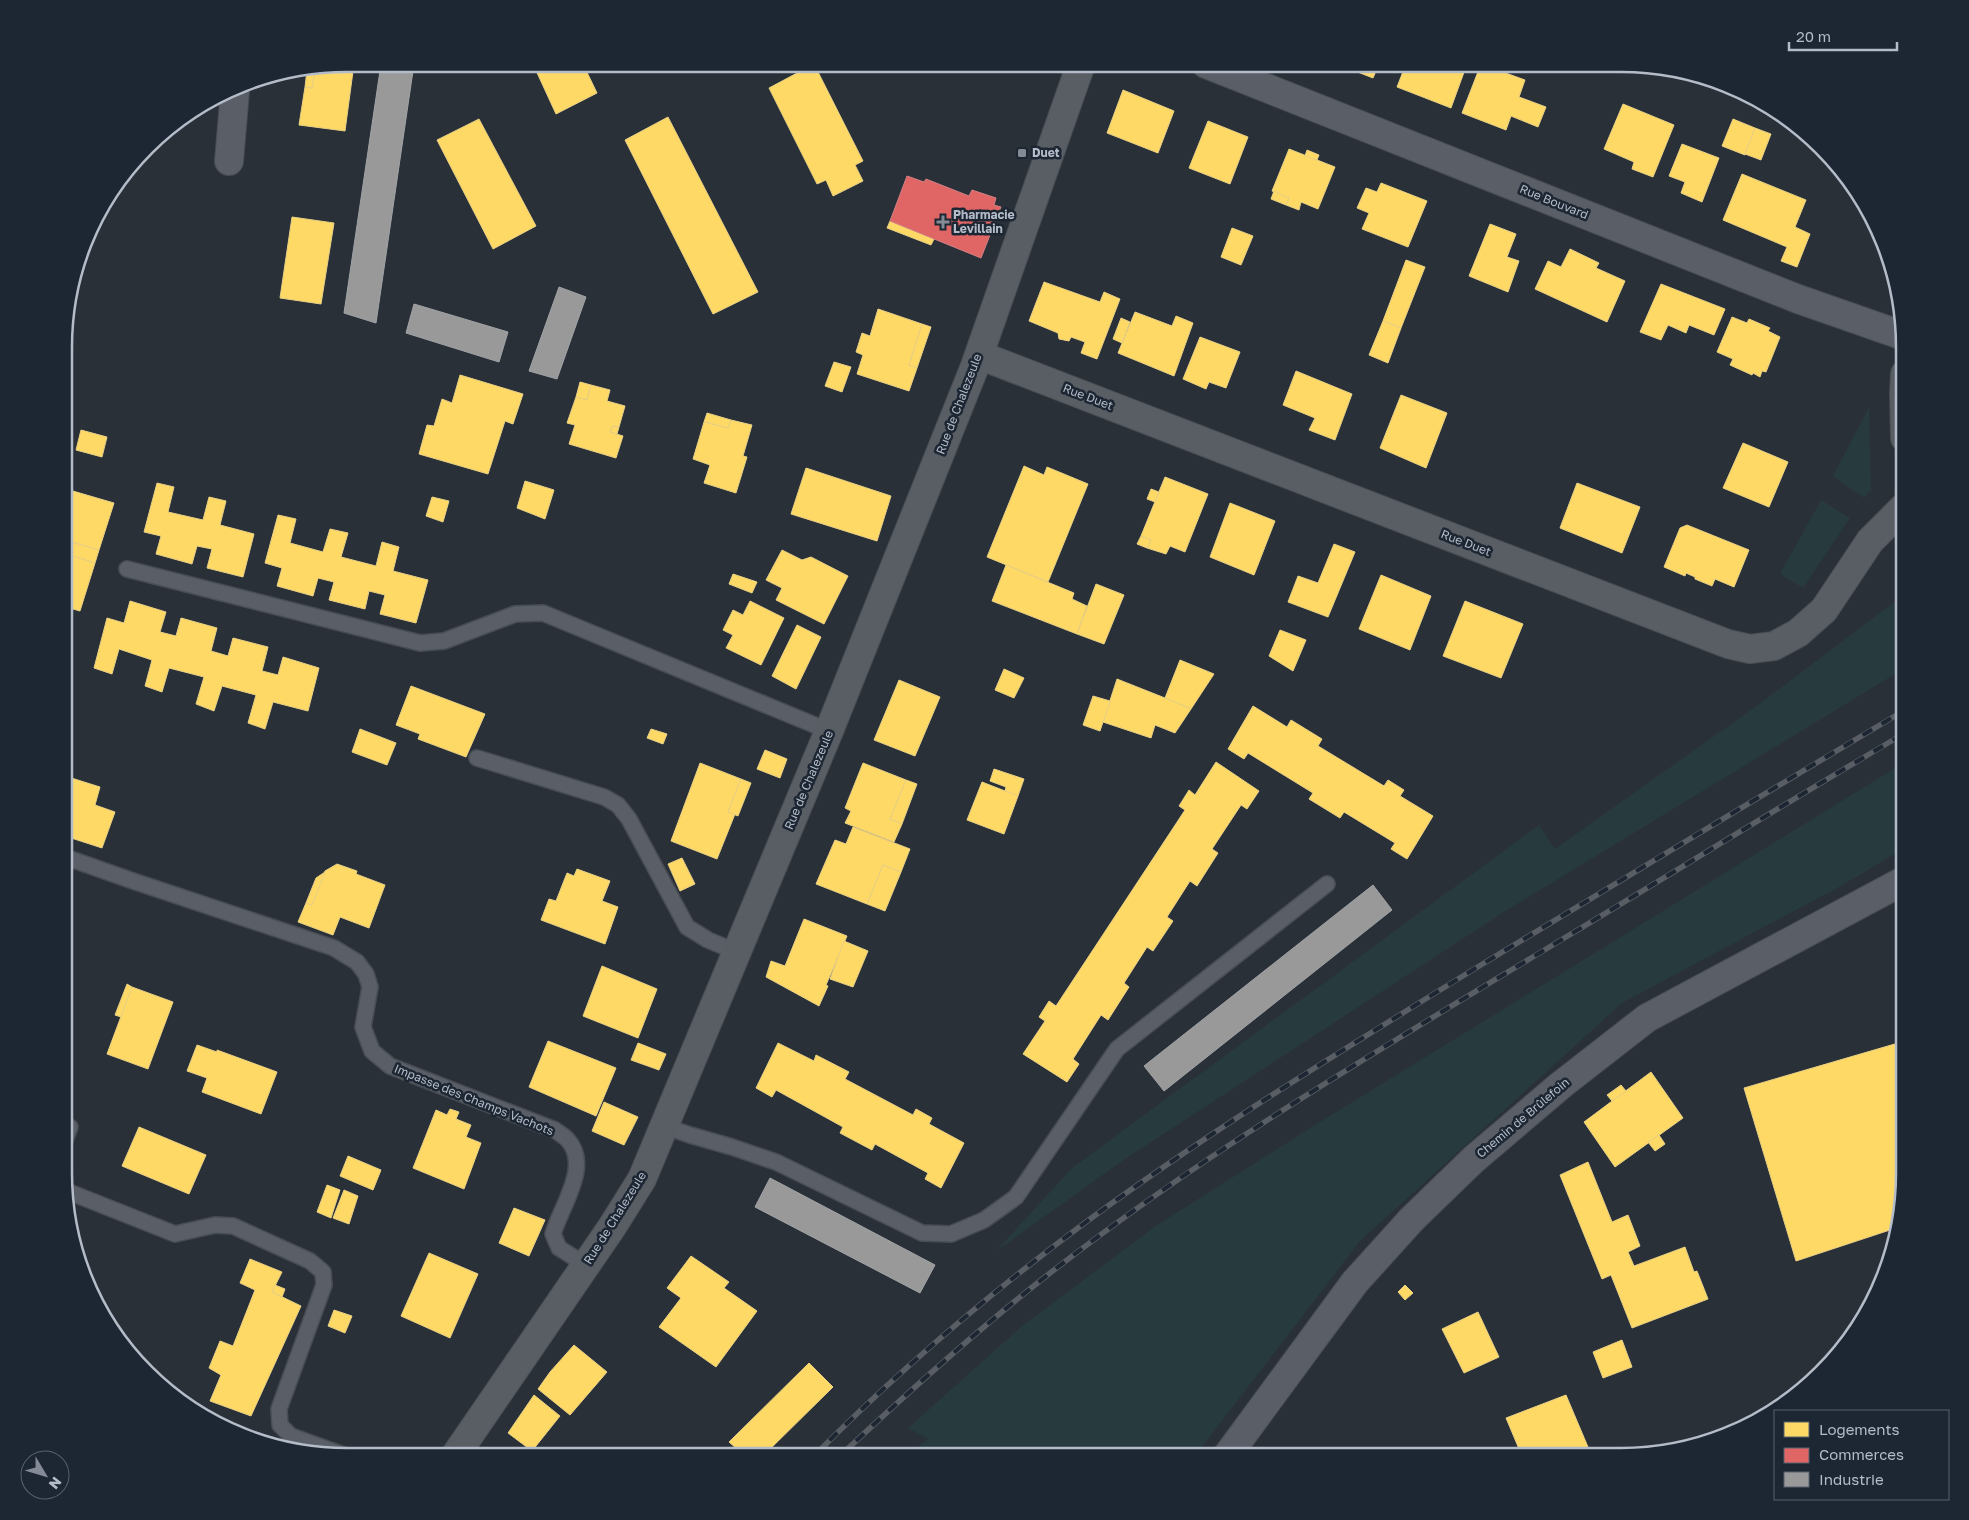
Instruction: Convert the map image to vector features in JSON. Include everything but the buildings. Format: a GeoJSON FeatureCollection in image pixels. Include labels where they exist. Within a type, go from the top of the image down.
{"type":"FeatureCollection","features":[{"type":"Feature","properties":{"kind":"street","name":"Rue de Chalezeule"},"geometry":{"type":"LineString","coordinates":[[460,1448],[612,1227],[642,1178],[829,731],[979,355],[1078,72]]}},
{"type":"Feature","properties":{"kind":"street","name":"Rue Bouvard"},"geometry":{"type":"LineString","coordinates":[[1226,72],[1798,299],[1896,333]]}},
{"type":"Feature","properties":{"kind":"street"},"geometry":{"type":"LineString","coordinates":[[228,161],[234,97]]}},
{"type":"Feature","properties":{"kind":"street","name":"Rue Duet"},"geometry":{"type":"LineString","coordinates":[[979,355],[1728,644],[1750,649],[1774,646],[1798,633],[1824,610],[1870,540],[1896,515]]}},
{"type":"Feature","properties":{"kind":"street","name":"Chemin de Brûlefoin"},"geometry":{"type":"LineString","coordinates":[[1233,1448],[1355,1282],[1412,1219],[1474,1159],[1561,1085],[1647,1018],[1896,885]]}},
{"type":"Feature","properties":{"kind":"lane"},"geometry":{"type":"LineString","coordinates":[[127,569],[420,643],[444,641],[515,614],[544,613],[829,731]]}},
{"type":"Feature","properties":{"kind":"lane"},"geometry":{"type":"LineString","coordinates":[[477,758],[604,797],[618,805],[629,819],[687,927],[708,940],[737,952]]}},
{"type":"Feature","properties":{"kind":"lane","name":"Impasse des Champs Vachots"},"geometry":{"type":"LineString","coordinates":[[72,859],[334,948],[358,962],[366,974],[370,987],[363,1027],[372,1051],[390,1066],[555,1130],[568,1140],[578,1159],[576,1177],[553,1234],[559,1248],[586,1265]]}},
{"type":"Feature","properties":{"kind":"lane"},"geometry":{"type":"LineString","coordinates":[[664,1126],[776,1162],[922,1233],[951,1234],[984,1220],[1016,1197],[1118,1049],[1327,884]]}},
{"type":"Feature","properties":{"kind":"lane"},"geometry":{"type":"LineString","coordinates":[[73,1194],[175,1234],[215,1225],[233,1226],[310,1260],[323,1272],[324,1285],[279,1409],[280,1425],[291,1436],[317,1446]]}},
{"type":"Feature","properties":{"kind":"green space"},"geometry":{"type":"Polygon","coordinates":[[[1869,407],[1871,490],[1864,498],[1833,476],[1869,407]]]}},
{"type":"Feature","properties":{"kind":"green space"},"geometry":{"type":"Polygon","coordinates":[[[1821,500],[1850,518],[1803,588],[1780,574],[1821,500]]]}},
{"type":"Feature","properties":{"kind":"green space"},"geometry":{"type":"Polygon","coordinates":[[[1896,601],[1896,673],[1507,910],[1125,1159],[995,1252],[1072,1168],[1539,825],[1555,849],[1762,702],[1896,601]]]}},
{"type":"Feature","properties":{"kind":"green space"},"geometry":{"type":"Polygon","coordinates":[[[1896,768],[1896,853],[1841,886],[1622,1003],[1360,1241],[1201,1448],[916,1448],[928,1439],[908,1428],[1021,1327],[1154,1227],[1315,1125],[1896,768]]]}},
{"type":"Feature","properties":{"kind":"railway"},"geometry":{"type":"LineString","coordinates":[[822,1448],[912,1363],[980,1305],[1050,1249],[1133,1188],[1228,1124],[1471,971],[1896,715]]}},
{"type":"Feature","properties":{"kind":"railway"},"geometry":{"type":"LineString","coordinates":[[849,1448],[992,1320],[1045,1277],[1170,1185],[1235,1141],[1366,1058],[1896,738]]}},
{"type":"Feature","properties":{"kind":"place","name":"Duet"},"geometry":{"type":"Point","coordinates":[1022,153]}},
{"type":"Feature","properties":{"kind":"place","name":"Pharmacie Levillain"},"geometry":{"type":"Point","coordinates":[943,222]}}]}
